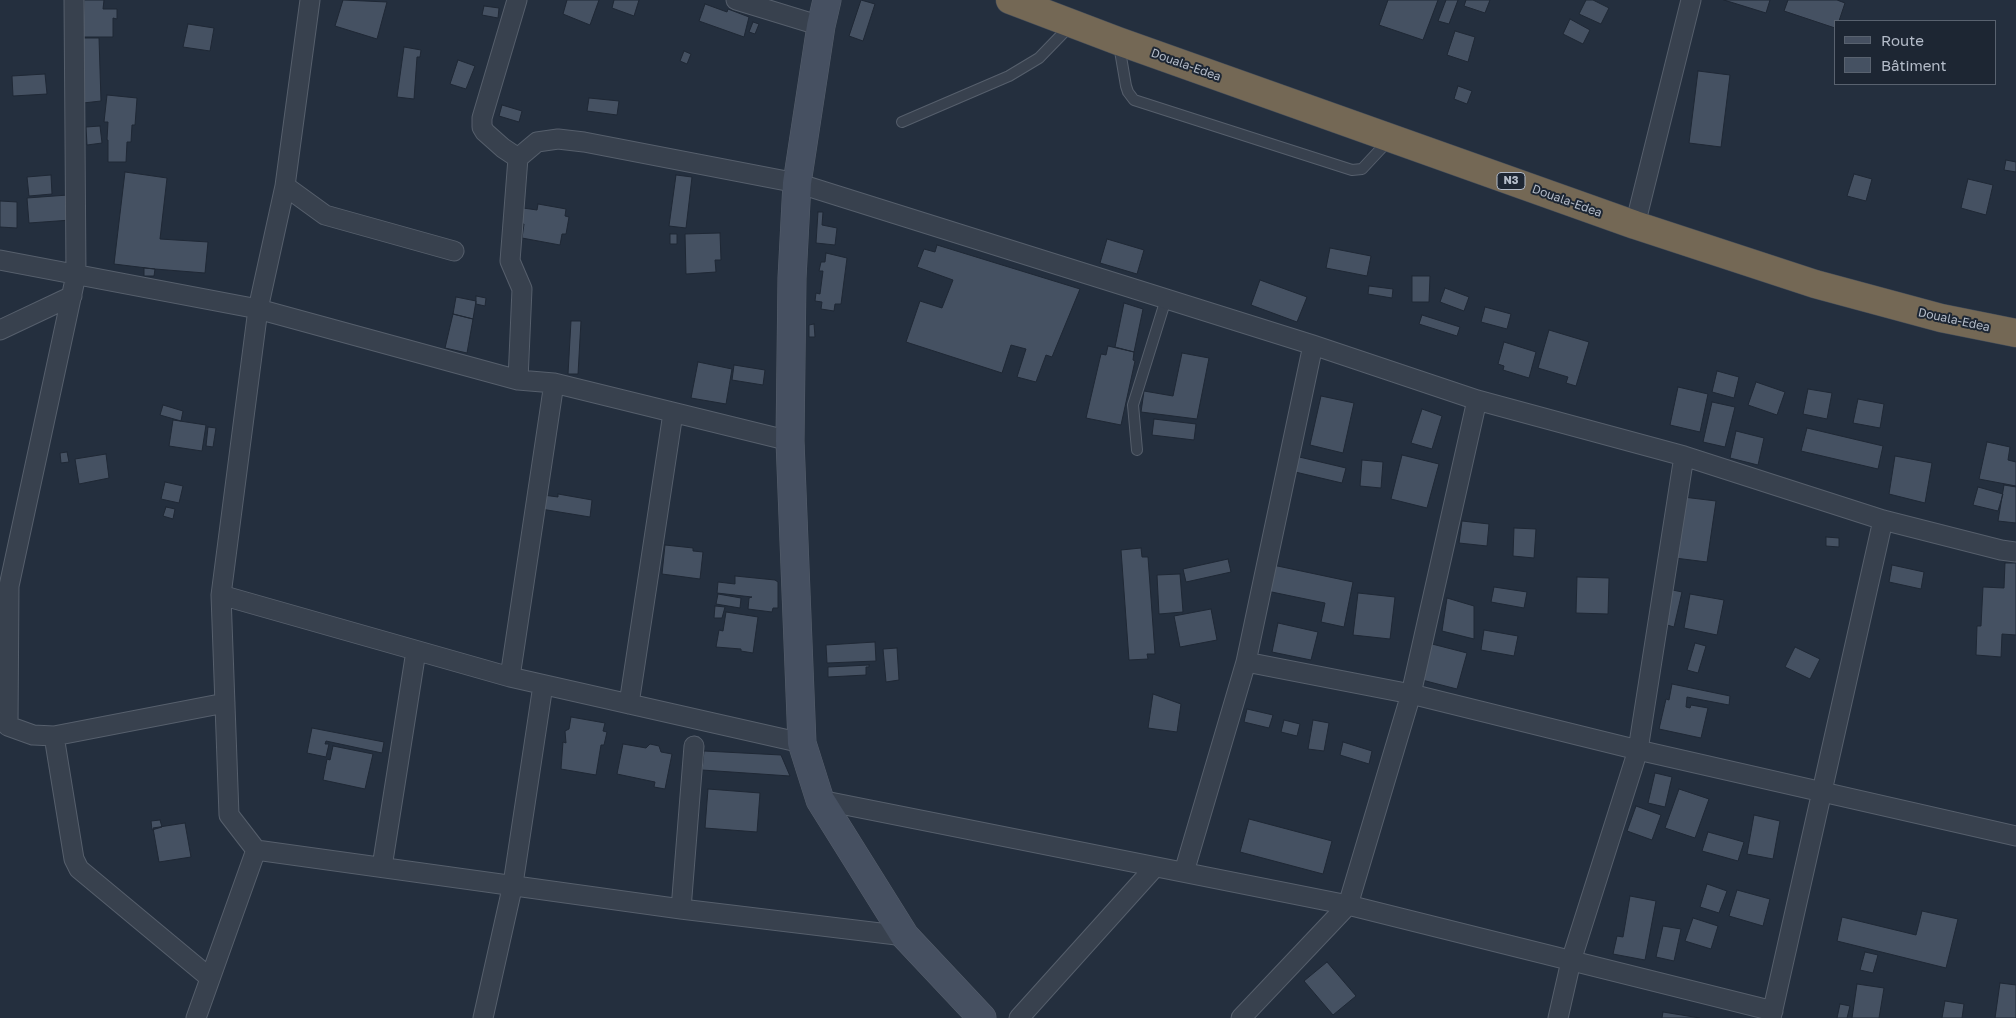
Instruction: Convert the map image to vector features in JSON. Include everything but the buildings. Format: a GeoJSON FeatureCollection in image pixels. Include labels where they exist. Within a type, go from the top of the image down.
{"type":"FeatureCollection","features":[{"type":"Feature","properties":{"kind":"highway","name":"Douala-Edea"},"geometry":{"type":"LineString","coordinates":[[1006,1],[1635,225],[1814,284],[1941,318],[2016,333]]}},
{"type":"Feature","properties":{"kind":"main road"},"geometry":{"type":"LineString","coordinates":[[827,0],[821,26],[797,183],[792,278],[790,441],[802,744],[820,800],[905,936],[982,1018]]}},
{"type":"Feature","properties":{"kind":"street"},"geometry":{"type":"LineString","coordinates":[[74,0],[76,276],[9,586],[8,726],[33,735],[54,736],[225,703]]}},
{"type":"Feature","properties":{"kind":"street"},"geometry":{"type":"LineString","coordinates":[[310,0],[285,186],[258,309],[220,595],[229,815],[256,850],[513,884],[681,909],[905,936]]}},
{"type":"Feature","properties":{"kind":"street"},"geometry":{"type":"LineString","coordinates":[[517,0],[482,118],[482,127],[503,148],[518,158]]}},
{"type":"Feature","properties":{"kind":"street"},"geometry":{"type":"LineString","coordinates":[[736,0],[821,26]]}},
{"type":"Feature","properties":{"kind":"street"},"geometry":{"type":"LineString","coordinates":[[1635,225],[1691,0]]}},
{"type":"Feature","properties":{"kind":"street"},"geometry":{"type":"LineString","coordinates":[[518,380],[522,289],[510,261],[518,158],[537,142],[558,139],[584,142],[797,183],[1166,299],[1477,400],[1684,456],[1883,520],[2001,550],[2016,552]]}},
{"type":"Feature","properties":{"kind":"street"},"geometry":{"type":"LineString","coordinates":[[285,186],[325,215],[454,252]]}},
{"type":"Feature","properties":{"kind":"street"},"geometry":{"type":"LineString","coordinates":[[0,260],[76,276],[258,309],[518,380],[554,383],[790,441]]}},
{"type":"Feature","properties":{"kind":"street"},"geometry":{"type":"LineString","coordinates":[[0,330],[72,296]]}},
{"type":"Feature","properties":{"kind":"street"},"geometry":{"type":"LineString","coordinates":[[1184,872],[1246,662],[1313,346]]}},
{"type":"Feature","properties":{"kind":"street"},"geometry":{"type":"LineString","coordinates":[[510,677],[554,383]]}},
{"type":"Feature","properties":{"kind":"street"},"geometry":{"type":"LineString","coordinates":[[1241,1018],[1348,905],[1412,694],[1477,400]]}},
{"type":"Feature","properties":{"kind":"street"},"geometry":{"type":"LineString","coordinates":[[629,704],[673,413]]}},
{"type":"Feature","properties":{"kind":"street"},"geometry":{"type":"LineString","coordinates":[[1558,1018],[1571,961],[1638,750],[1684,456]]}},
{"type":"Feature","properties":{"kind":"street"},"geometry":{"type":"LineString","coordinates":[[820,800],[1348,905],[1772,1014],[1883,520]]}},
{"type":"Feature","properties":{"kind":"street"},"geometry":{"type":"LineString","coordinates":[[220,595],[510,677],[802,744]]}},
{"type":"Feature","properties":{"kind":"street"},"geometry":{"type":"LineString","coordinates":[[382,867],[416,651]]}},
{"type":"Feature","properties":{"kind":"street"},"geometry":{"type":"LineString","coordinates":[[1246,662],[1412,694],[1638,750],[2016,836]]}},
{"type":"Feature","properties":{"kind":"street"},"geometry":{"type":"LineString","coordinates":[[483,1018],[513,884],[543,685]]}},
{"type":"Feature","properties":{"kind":"street"},"geometry":{"type":"LineString","coordinates":[[54,736],[74,859],[79,869],[210,978]]}},
{"type":"Feature","properties":{"kind":"street"},"geometry":{"type":"LineString","coordinates":[[681,909],[694,746]]}},
{"type":"Feature","properties":{"kind":"street"},"geometry":{"type":"LineString","coordinates":[[196,1018],[256,850]]}},
{"type":"Feature","properties":{"kind":"street"},"geometry":{"type":"LineString","coordinates":[[1019,1018],[1155,867]]}},
{"type":"Feature","properties":{"kind":"lane"},"geometry":{"type":"LineString","coordinates":[[902,122],[1009,76],[1039,58],[1072,24]]}},
{"type":"Feature","properties":{"kind":"lane"},"geometry":{"type":"LineString","coordinates":[[1118,41],[1126,86],[1134,100],[1352,170],[1362,169],[1391,138]]}},
{"type":"Feature","properties":{"kind":"lane"},"geometry":{"type":"LineString","coordinates":[[1137,450],[1133,405],[1166,299]]}}]}
